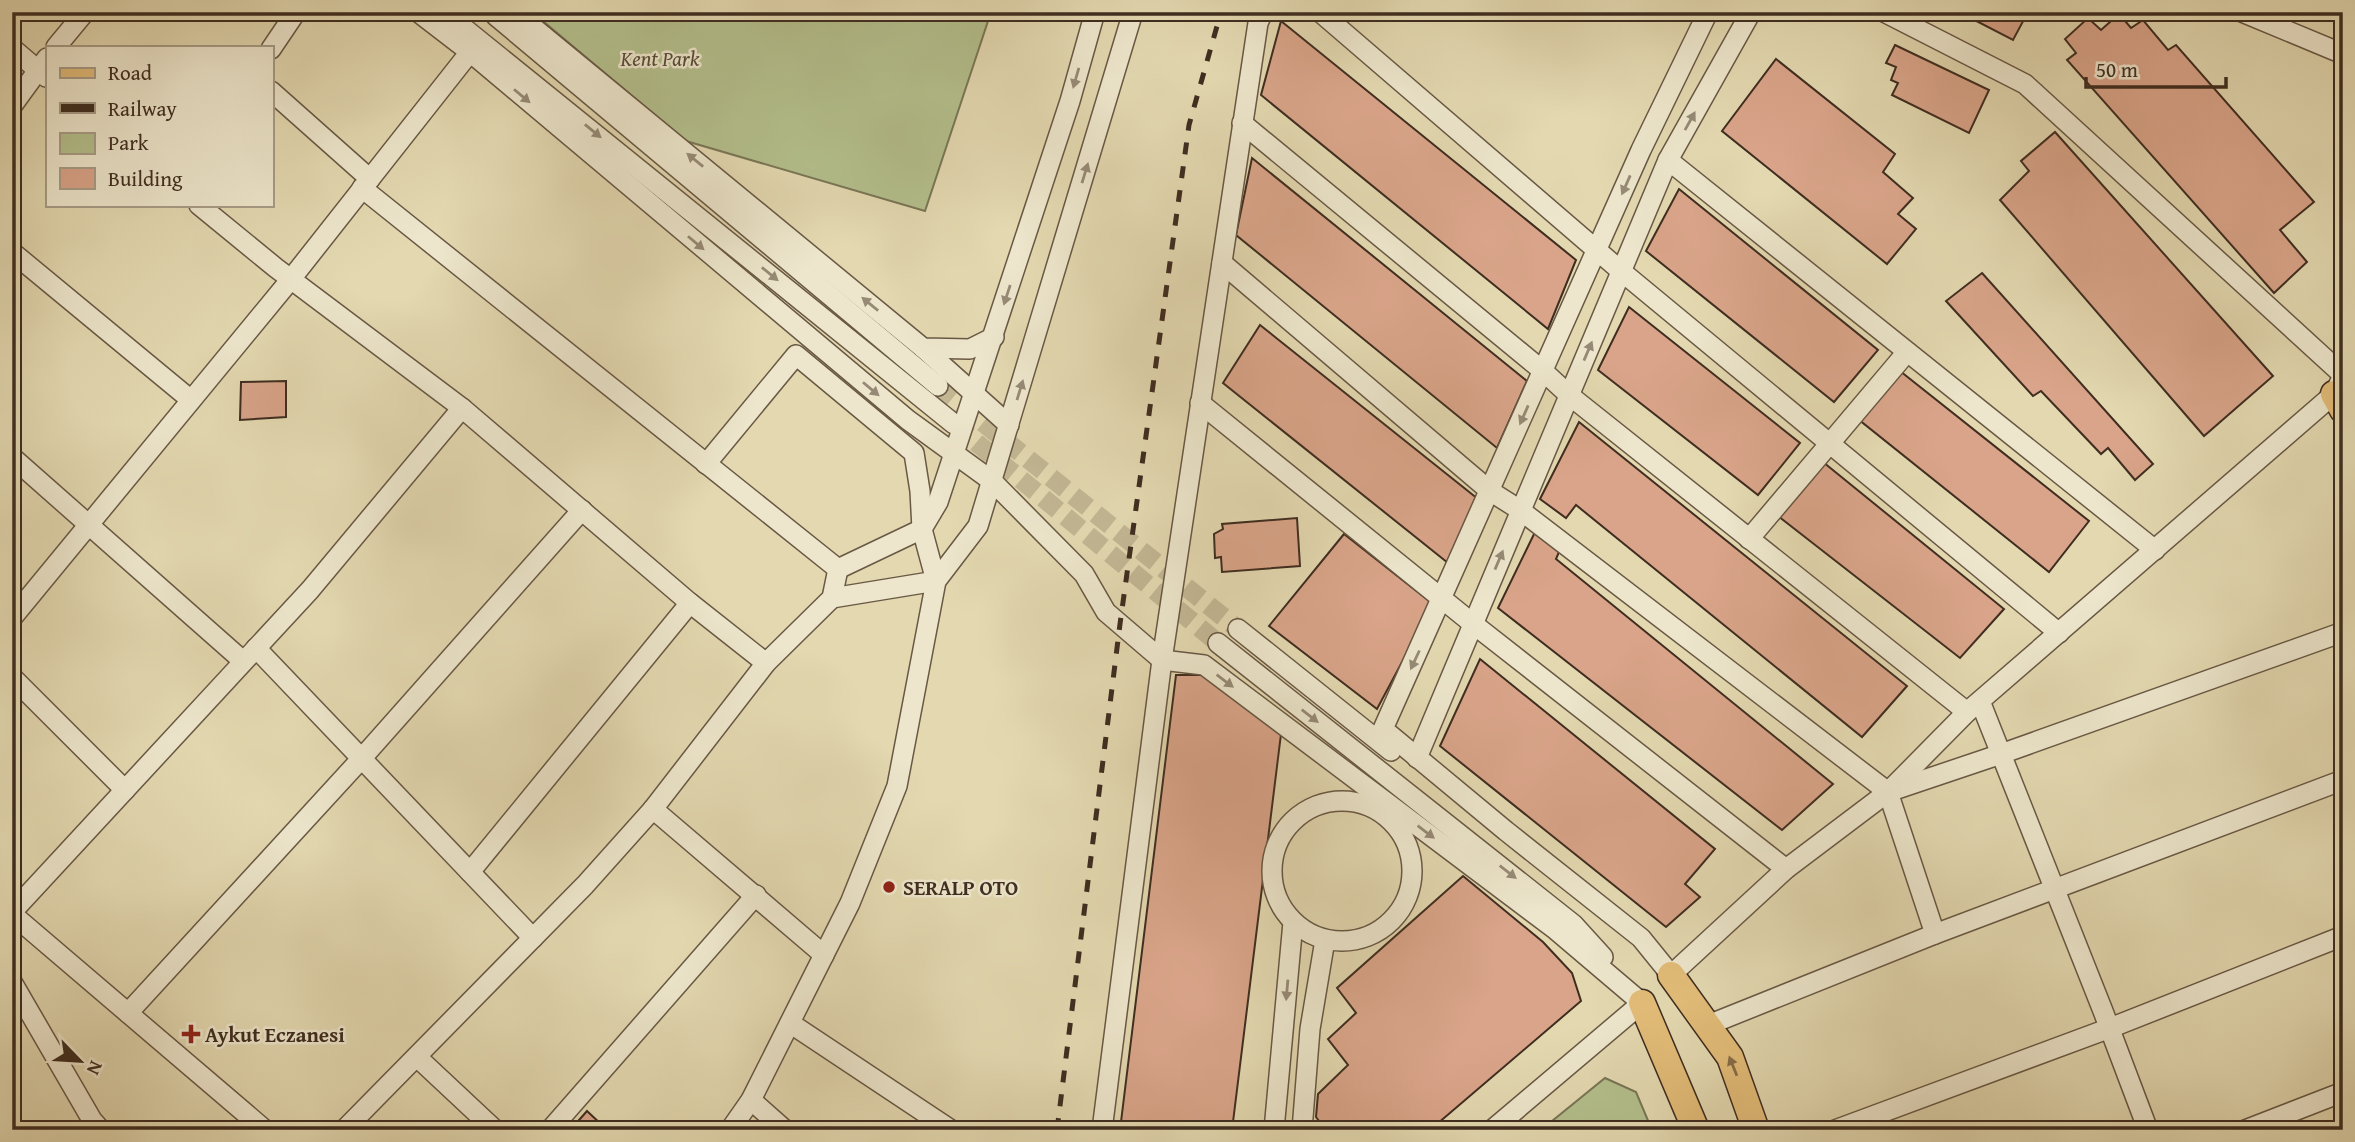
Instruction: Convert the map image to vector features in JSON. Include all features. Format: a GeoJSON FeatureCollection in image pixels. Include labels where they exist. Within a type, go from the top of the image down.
{"type":"FeatureCollection","features":[{"type":"Feature","properties":{"kind":"main road"},"geometry":{"type":"LineString","coordinates":[[1671,975],[1730,1057],[1756,1130]]}},
{"type":"Feature","properties":{"kind":"main road"},"geometry":{"type":"LineString","coordinates":[[1642,1003],[1696,1130]]}},
{"type":"Feature","properties":{"kind":"street"},"geometry":{"type":"LineString","coordinates":[[57,46],[85,12]]}},
{"type":"Feature","properties":{"kind":"street"},"geometry":{"type":"LineString","coordinates":[[272,46],[296,12]]}},
{"type":"Feature","properties":{"kind":"street"},"geometry":{"type":"LineString","coordinates":[[418,12],[470,52],[908,421],[992,481],[1084,574],[1106,612],[1162,660],[1204,665],[1556,930],[1642,1003]]}},
{"type":"Feature","properties":{"kind":"street"},"geometry":{"type":"LineString","coordinates":[[444,12],[954,424]]}},
{"type":"Feature","properties":{"kind":"street"},"geometry":{"type":"LineString","coordinates":[[838,569],[922,529],[938,502],[1070,101],[1095,12]]}},
{"type":"Feature","properties":{"kind":"street"},"geometry":{"type":"LineString","coordinates":[[832,598],[936,581],[978,526],[1133,12]]}},
{"type":"Feature","properties":{"kind":"street"},"geometry":{"type":"LineString","coordinates":[[1102,1130],[1162,660],[1242,123],[1258,23],[1264,12]]}},
{"type":"Feature","properties":{"kind":"street"},"geometry":{"type":"LineString","coordinates":[[1320,12],[1621,271],[2059,633]]}},
{"type":"Feature","properties":{"kind":"street"},"geometry":{"type":"LineString","coordinates":[[1671,975],[1641,938],[1383,729],[1642,150],[1708,12]]}},
{"type":"Feature","properties":{"kind":"street"},"geometry":{"type":"LineString","coordinates":[[1417,758],[1668,160],[1751,12]]}},
{"type":"Feature","properties":{"kind":"street"},"geometry":{"type":"LineString","coordinates":[[1671,975],[1786,869],[1888,792],[1974,706],[2341,389],[2025,84],[1884,12]]}},
{"type":"Feature","properties":{"kind":"street"},"geometry":{"type":"LineString","coordinates":[[2242,12],[2343,54]]}},
{"type":"Feature","properties":{"kind":"street"},"geometry":{"type":"LineString","coordinates":[[495,15],[523,19],[923,348],[1009,425]]}},
{"type":"Feature","properties":{"kind":"street"},"geometry":{"type":"LineString","coordinates":[[495,15],[938,386]]}},
{"type":"Feature","properties":{"kind":"street"},"geometry":{"type":"LineString","coordinates":[[12,48],[44,68],[12,106]]}},
{"type":"Feature","properties":{"kind":"street"},"geometry":{"type":"LineString","coordinates":[[12,618],[290,279],[470,52]]}},
{"type":"Feature","properties":{"kind":"street"},"geometry":{"type":"LineString","coordinates":[[273,93],[366,183],[706,464],[838,569]]}},
{"type":"Feature","properties":{"kind":"street"},"geometry":{"type":"LineString","coordinates":[[1242,123],[1544,371],[1569,395],[1749,538],[1974,706],[2001,754],[2148,1130]]}},
{"type":"Feature","properties":{"kind":"street"},"geometry":{"type":"LineString","coordinates":[[1668,160],[2155,550]]}},
{"type":"Feature","properties":{"kind":"street"},"geometry":{"type":"LineString","coordinates":[[200,206],[290,279],[462,408],[690,603],[766,663]]}},
{"type":"Feature","properties":{"kind":"street"},"geometry":{"type":"LineString","coordinates":[[12,252],[191,400]]}},
{"type":"Feature","properties":{"kind":"street"},"geometry":{"type":"LineString","coordinates":[[1222,263],[1490,491],[1520,510],[1888,792],[1935,934]]}},
{"type":"Feature","properties":{"kind":"street"},"geometry":{"type":"LineString","coordinates":[[923,348],[970,349],[994,337]]}},
{"type":"Feature","properties":{"kind":"street"},"geometry":{"type":"LineString","coordinates":[[1749,538],[1907,352]]}},
{"type":"Feature","properties":{"kind":"street"},"geometry":{"type":"LineString","coordinates":[[706,464],[796,355],[914,453],[922,529],[936,581],[897,786],[850,903],[751,1100],[730,1130]]}},
{"type":"Feature","properties":{"kind":"street"},"geometry":{"type":"LineString","coordinates":[[1200,403],[1472,623],[1786,869]]}},
{"type":"Feature","properties":{"kind":"street"},"geometry":{"type":"LineString","coordinates":[[265,1130],[12,913],[310,590],[462,408]]}},
{"type":"Feature","properties":{"kind":"street"},"geometry":{"type":"LineString","coordinates":[[12,457],[88,524],[250,654],[362,758],[533,938]]}},
{"type":"Feature","properties":{"kind":"street"},"geometry":{"type":"LineString","coordinates":[[128,1013],[362,758],[582,510]]}},
{"type":"Feature","properties":{"kind":"street"},"geometry":{"type":"LineString","coordinates":[[344,1130],[533,938],[653,809],[766,663],[832,598],[838,569]]}},
{"type":"Feature","properties":{"kind":"street"},"geometry":{"type":"LineString","coordinates":[[470,872],[690,603]]}},
{"type":"Feature","properties":{"kind":"street"},"geometry":{"type":"LineString","coordinates":[[1238,629],[1671,975]]}},
{"type":"Feature","properties":{"kind":"street"},"geometry":{"type":"LineString","coordinates":[[1888,792],[2343,632]]}},
{"type":"Feature","properties":{"kind":"street"},"geometry":{"type":"LineString","coordinates":[[1218,643],[1573,924],[1642,1003]]}},
{"type":"Feature","properties":{"kind":"street"},"geometry":{"type":"LineString","coordinates":[[12,677],[125,790]]}},
{"type":"Feature","properties":{"kind":"street"},"geometry":{"type":"LineString","coordinates":[[1708,1025],[1935,934],[2343,780]]}},
{"type":"Feature","properties":{"kind":"street"},"geometry":{"type":"LineString","coordinates":[[1341,800],[1365,803],[1386,815],[1402,832],[1411,855],[1412,879],[1406,902],[1392,921],[1372,935],[1349,942],[1325,940],[1308,933],[1293,922],[1278,903],[1271,880],[1272,856],[1281,834],[1297,816],[1318,804],[1341,800]]}},
{"type":"Feature","properties":{"kind":"street"},"geometry":{"type":"LineString","coordinates":[[653,809],[824,955]]}},
{"type":"Feature","properties":{"kind":"street"},"geometry":{"type":"LineString","coordinates":[[550,1130],[756,895]]}},
{"type":"Feature","properties":{"kind":"street"},"geometry":{"type":"LineString","coordinates":[[1274,1130],[1293,922]]}},
{"type":"Feature","properties":{"kind":"street"},"geometry":{"type":"LineString","coordinates":[[1835,1130],[2110,1028],[2343,936]]}},
{"type":"Feature","properties":{"kind":"street"},"geometry":{"type":"LineString","coordinates":[[1302,1130],[1311,1029],[1325,940]]}},
{"type":"Feature","properties":{"kind":"street"},"geometry":{"type":"LineString","coordinates":[[12,982],[18,1003],[101,1130]]}},
{"type":"Feature","properties":{"kind":"street"},"geometry":{"type":"LineString","coordinates":[[1492,1130],[1642,1003]]}},
{"type":"Feature","properties":{"kind":"street"},"geometry":{"type":"LineString","coordinates":[[790,1023],[951,1130]]}},
{"type":"Feature","properties":{"kind":"street"},"geometry":{"type":"LineString","coordinates":[[416,1057],[495,1130]]}},
{"type":"Feature","properties":{"kind":"street"},"geometry":{"type":"LineString","coordinates":[[2245,1130],[2343,1092]]}},
{"type":"Feature","properties":{"kind":"street"},"geometry":{"type":"LineString","coordinates":[[751,1100],[785,1130]]}},
{"type":"Feature","properties":{"kind":"green space","name":"Kent Park"},"geometry":{"type":"Polygon","coordinates":[[[532,12],[991,12],[925,211],[686,141],[532,12]]]}},
{"type":"Feature","properties":{"kind":"green space"},"geometry":{"type":"Polygon","coordinates":[[[1605,1078],[1636,1092],[1652,1130],[1541,1130],[1605,1078]]]}},
{"type":"Feature","properties":{"kind":"building"},"geometry":{"type":"Polygon","coordinates":[[[1959,12],[2028,12],[2013,40],[1959,12]]]}},
{"type":"Feature","properties":{"kind":"building"},"geometry":{"type":"Polygon","coordinates":[[[2119,14],[2131,28],[2143,20],[2168,50],[2176,45],[2314,202],[2280,230],[2307,262],[2274,293],[2067,60],[2076,53],[2065,39],[2088,18],[2101,30],[2119,14]]]}},
{"type":"Feature","properties":{"kind":"building"},"geometry":{"type":"Polygon","coordinates":[[[1281,21],[1576,260],[1548,329],[1261,95],[1281,21]]]}},
{"type":"Feature","properties":{"kind":"building"},"geometry":{"type":"Polygon","coordinates":[[[1895,45],[1989,90],[1969,133],[1892,95],[1898,83],[1891,80],[1896,67],[1886,63],[1895,45]]]}},
{"type":"Feature","properties":{"kind":"building"},"geometry":{"type":"Polygon","coordinates":[[[1776,59],[1895,154],[1883,172],[1913,198],[1898,214],[1916,229],[1887,264],[1722,131],[1776,59]]]}},
{"type":"Feature","properties":{"kind":"building"},"geometry":{"type":"Polygon","coordinates":[[[2055,132],[2273,376],[2204,436],[2000,200],[2029,171],[2021,161],[2055,132]]]}},
{"type":"Feature","properties":{"kind":"building"},"geometry":{"type":"Polygon","coordinates":[[[1252,158],[1527,381],[1497,448],[1236,235],[1252,158]]]}},
{"type":"Feature","properties":{"kind":"building"},"geometry":{"type":"Polygon","coordinates":[[[1679,189],[1878,350],[1834,402],[1646,251],[1679,189]]]}},
{"type":"Feature","properties":{"kind":"building"},"geometry":{"type":"Polygon","coordinates":[[[1982,273],[2153,464],[2135,480],[2108,448],[2101,454],[2041,391],[2033,396],[1946,301],[1982,273]]]}},
{"type":"Feature","properties":{"kind":"building"},"geometry":{"type":"Polygon","coordinates":[[[1629,307],[1800,443],[1758,495],[1598,370],[1629,307]]]}},
{"type":"Feature","properties":{"kind":"building"},"geometry":{"type":"Polygon","coordinates":[[[1260,325],[1478,499],[1448,563],[1223,383],[1260,325]]]}},
{"type":"Feature","properties":{"kind":"building"},"geometry":{"type":"Polygon","coordinates":[[[1900,371],[2089,521],[2049,572],[1858,419],[1900,371]]]}},
{"type":"Feature","properties":{"kind":"building"},"geometry":{"type":"Polygon","coordinates":[[[286,381],[286,417],[240,420],[241,382],[286,381]]]}},
{"type":"Feature","properties":{"kind":"building"},"geometry":{"type":"Polygon","coordinates":[[[1579,422],[1907,686],[1862,737],[1576,505],[1566,518],[1540,499],[1579,422]]]}},
{"type":"Feature","properties":{"kind":"building"},"geometry":{"type":"Polygon","coordinates":[[[1823,462],[2004,609],[1960,658],[1778,516],[1823,462]]]}},
{"type":"Feature","properties":{"kind":"building"},"geometry":{"type":"Polygon","coordinates":[[[1297,518],[1300,566],[1222,572],[1221,557],[1215,558],[1214,534],[1223,529],[1222,524],[1297,518]]]}},
{"type":"Feature","properties":{"kind":"building"},"geometry":{"type":"Polygon","coordinates":[[[1535,532],[1559,552],[1556,559],[1833,784],[1782,830],[1498,608],[1535,532]]]}},
{"type":"Feature","properties":{"kind":"building"},"geometry":{"type":"Polygon","coordinates":[[[1344,534],[1433,604],[1377,709],[1269,626],[1344,534]]]}},
{"type":"Feature","properties":{"kind":"building"},"geometry":{"type":"Polygon","coordinates":[[[1480,659],[1715,849],[1685,884],[1700,897],[1666,927],[1440,746],[1480,659]]]}},
{"type":"Feature","properties":{"kind":"building"},"geometry":{"type":"Polygon","coordinates":[[[1176,675],[1204,675],[1281,734],[1232,1130],[1120,1130],[1176,675]]]}},
{"type":"Feature","properties":{"kind":"building"},"geometry":{"type":"Polygon","coordinates":[[[1463,876],[1543,942],[1572,973],[1581,1001],[1430,1130],[1326,1130],[1316,1117],[1318,1094],[1348,1065],[1328,1039],[1356,1013],[1337,988],[1463,876]]]}},
{"type":"Feature","properties":{"kind":"building"},"geometry":{"type":"Polygon","coordinates":[[[587,1111],[604,1127],[602,1130],[572,1128],[587,1111]]]}},
{"type":"Feature","properties":{"kind":"tunnel"},"geometry":{"type":"LineString","coordinates":[[938,386],[1238,629]]}},
{"type":"Feature","properties":{"kind":"tunnel"},"geometry":{"type":"LineString","coordinates":[[954,424],[1218,643]]}},
{"type":"Feature","properties":{"kind":"railway"},"geometry":{"type":"LineString","coordinates":[[1057,1130],[1120,624],[1189,125],[1221,12]]}},
{"type":"Feature","properties":{"kind":"place","name":"SERALP OTO"},"geometry":{"type":"Point","coordinates":[889,887]}},
{"type":"Feature","properties":{"kind":"place","name":"Aykut Eczanesi"},"geometry":{"type":"Point","coordinates":[191,1034]}}]}
